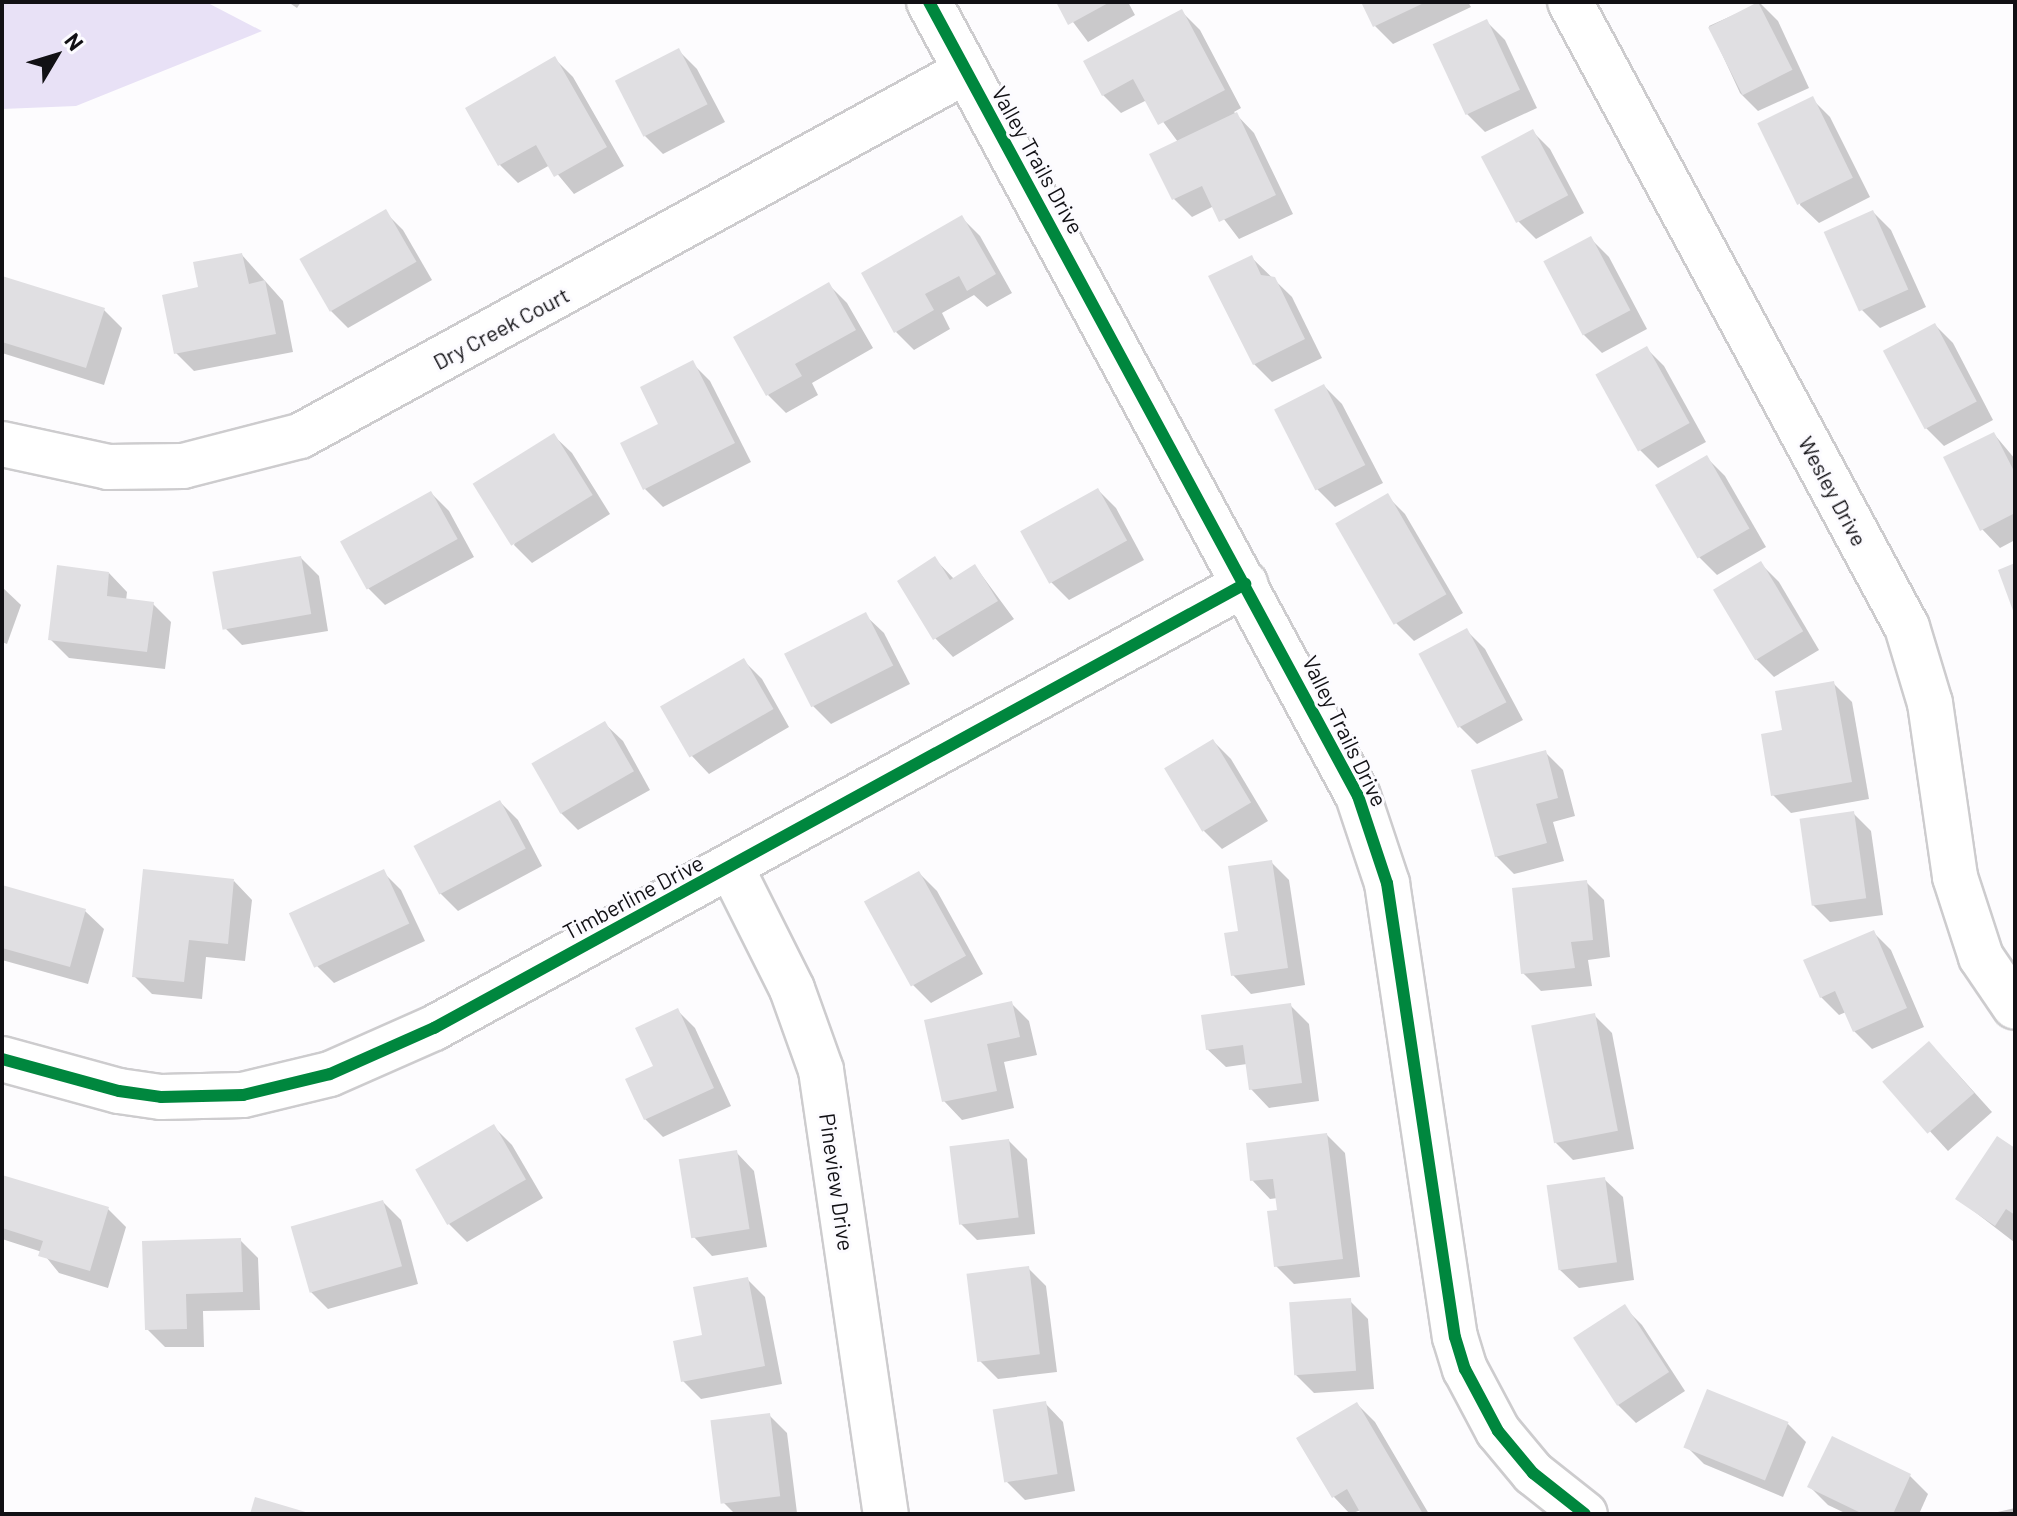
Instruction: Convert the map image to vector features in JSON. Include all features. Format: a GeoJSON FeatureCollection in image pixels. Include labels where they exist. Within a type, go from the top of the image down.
{"type":"FeatureCollection","features":[{"type":"Feature","properties":{"kind":"street","name":"Valley Trails Drive"},"geometry":{"type":"LineString","coordinates":[[929,2],[1351,783],[1376,841],[1387,883],[1455,1337],[1465,1369],[1507,1442],[1533,1473],[1585,1514]]}},
{"type":"Feature","properties":{"kind":"street","name":"Wesley Drive"},"geometry":{"type":"LineString","coordinates":[[1570,2],[1907,627],[1930,703],[1955,877],[1981,957],[2015,1007]]}},
{"type":"Feature","properties":{"kind":"street","name":"Dry Creek Court"},"geometry":{"type":"LineString","coordinates":[[2,444],[108,467],[183,466],[300,436],[966,71]]}},
{"type":"Feature","properties":{"kind":"street","name":"Timberline Drive"},"geometry":{"type":"LineString","coordinates":[[2,1059],[119,1091],[161,1097],[243,1095],[289,1087],[434,1028],[1245,584]]}},
{"type":"Feature","properties":{"kind":"street","name":"Pineview Drive"},"geometry":{"type":"LineString","coordinates":[[731,867],[792,989],[821,1070],[886,1514]]}},
{"type":"Feature","properties":{"kind":"shaded area"},"geometry":{"type":"Polygon","coordinates":[[[2,2],[206,2],[262,31],[76,106],[2,109],[2,2]]]}},
{"type":"Feature","properties":{"kind":"building"},"geometry":{"type":"Polygon","coordinates":[[[1056,2],[1110,2],[1068,25],[1056,2]]]}},
{"type":"Feature","properties":{"kind":"building"},"geometry":{"type":"Polygon","coordinates":[[[1361,2],[1426,2],[1373,27],[1361,2]]]}},
{"type":"Feature","properties":{"kind":"building"},"geometry":{"type":"Polygon","coordinates":[[[1758,2],[1793,70],[1743,95],[1708,27],[1758,2]]]}},
{"type":"Feature","properties":{"kind":"building"},"geometry":{"type":"Polygon","coordinates":[[[1182,9],[1225,90],[1158,125],[1133,79],[1102,96],[1083,61],[1182,9]]]}},
{"type":"Feature","properties":{"kind":"building"},"geometry":{"type":"Polygon","coordinates":[[[1487,19],[1520,90],[1466,115],[1433,44],[1487,19]]]}},
{"type":"Feature","properties":{"kind":"building"},"geometry":{"type":"Polygon","coordinates":[[[679,48],[708,104],[643,137],[615,81],[679,48]]]}},
{"type":"Feature","properties":{"kind":"building"},"geometry":{"type":"Polygon","coordinates":[[[555,56],[607,147],[554,177],[536,145],[498,166],[465,108],[555,56]]]}},
{"type":"Feature","properties":{"kind":"building"},"geometry":{"type":"Polygon","coordinates":[[[1813,96],[1853,178],[1797,205],[1757,123],[1813,96]]]}},
{"type":"Feature","properties":{"kind":"building"},"geometry":{"type":"Polygon","coordinates":[[[1237,112],[1276,195],[1219,222],[1202,186],[1172,200],[1149,154],[1237,112]]]}},
{"type":"Feature","properties":{"kind":"building"},"geometry":{"type":"Polygon","coordinates":[[[1533,129],[1568,195],[1516,223],[1481,157],[1533,129]]]}},
{"type":"Feature","properties":{"kind":"building"},"geometry":{"type":"Polygon","coordinates":[[[386,209],[416,262],[330,312],[299,259],[386,209]]]}},
{"type":"Feature","properties":{"kind":"building"},"geometry":{"type":"Polygon","coordinates":[[[1873,210],[1908,289],[1859,311],[1824,232],[1873,210]]]}},
{"type":"Feature","properties":{"kind":"building"},"geometry":{"type":"Polygon","coordinates":[[[962,215],[996,274],[967,291],[959,276],[925,294],[934,310],[894,333],[861,273],[962,215]]]}},
{"type":"Feature","properties":{"kind":"building"},"geometry":{"type":"Polygon","coordinates":[[[1591,236],[1630,310],[1583,336],[1543,261],[1591,236]]]}},
{"type":"Feature","properties":{"kind":"building"},"geometry":{"type":"Polygon","coordinates":[[[242,253],[249,284],[265,280],[276,334],[174,354],[162,295],[198,287],[193,262],[242,253]]]}},
{"type":"Feature","properties":{"kind":"building"},"geometry":{"type":"Polygon","coordinates":[[[1252,255],[1261,275],[1275,277],[1305,339],[1253,365],[1208,276],[1252,255]]]}},
{"type":"Feature","properties":{"kind":"building"},"geometry":{"type":"Polygon","coordinates":[[[2,276],[105,308],[86,368],[2,342],[2,276]]]}},
{"type":"Feature","properties":{"kind":"building"},"geometry":{"type":"Polygon","coordinates":[[[829,282],[856,330],[795,364],[802,376],[766,396],[733,337],[829,282]]]}},
{"type":"Feature","properties":{"kind":"building"},"geometry":{"type":"Polygon","coordinates":[[[1935,323],[1977,402],[1925,429],[1883,351],[1935,323]]]}},
{"type":"Feature","properties":{"kind":"building"},"geometry":{"type":"Polygon","coordinates":[[[1647,346],[1690,423],[1638,452],[1595,375],[1647,346]]]}},
{"type":"Feature","properties":{"kind":"building"},"geometry":{"type":"Polygon","coordinates":[[[693,360],[735,443],[643,490],[620,443],[658,424],[640,387],[693,360]]]}},
{"type":"Feature","properties":{"kind":"building"},"geometry":{"type":"Polygon","coordinates":[[[1324,384],[1365,465],[1315,491],[1274,409],[1324,384]]]}},
{"type":"Feature","properties":{"kind":"building"},"geometry":{"type":"Polygon","coordinates":[[[1994,432],[2015,473],[2015,513],[1980,531],[1943,457],[1994,432]]]}},
{"type":"Feature","properties":{"kind":"building"},"geometry":{"type":"Polygon","coordinates":[[[554,433],[593,495],[511,546],[473,484],[554,433]]]}},
{"type":"Feature","properties":{"kind":"building"},"geometry":{"type":"Polygon","coordinates":[[[1707,455],[1750,529],[1698,559],[1655,485],[1707,455]]]}},
{"type":"Feature","properties":{"kind":"building"},"geometry":{"type":"Polygon","coordinates":[[[1098,488],[1127,540],[1049,584],[1020,531],[1098,488]]]}},
{"type":"Feature","properties":{"kind":"building"},"geometry":{"type":"Polygon","coordinates":[[[431,491],[458,539],[367,590],[340,541],[431,491]]]}},
{"type":"Feature","properties":{"kind":"building"},"geometry":{"type":"Polygon","coordinates":[[[1388,493],[1446,594],[1394,625],[1335,524],[1388,493]]]}},
{"type":"Feature","properties":{"kind":"building"},"geometry":{"type":"Polygon","coordinates":[[[301,556],[311,614],[223,630],[212,572],[301,556]]]}},
{"type":"Feature","properties":{"kind":"building"},"geometry":{"type":"Polygon","coordinates":[[[935,556],[950,580],[975,564],[998,601],[933,640],[897,581],[935,556]]]}},
{"type":"Feature","properties":{"kind":"building"},"geometry":{"type":"Polygon","coordinates":[[[1761,561],[1803,631],[1755,660],[1713,590],[1761,561]]]}},
{"type":"Feature","properties":{"kind":"building"},"geometry":{"type":"Polygon","coordinates":[[[2015,563],[2015,616],[1998,570],[2015,563]]]}},
{"type":"Feature","properties":{"kind":"building"},"geometry":{"type":"Polygon","coordinates":[[[57,565],[109,572],[107,596],[154,602],[147,652],[48,640],[57,565]]]}},
{"type":"Feature","properties":{"kind":"building"},"geometry":{"type":"Polygon","coordinates":[[[866,612],[893,665],[811,707],[784,654],[866,612]]]}},
{"type":"Feature","properties":{"kind":"building"},"geometry":{"type":"Polygon","coordinates":[[[1467,628],[1506,702],[1458,728],[1418,654],[1467,628]]]}},
{"type":"Feature","properties":{"kind":"building"},"geometry":{"type":"Polygon","coordinates":[[[744,658],[774,709],[689,758],[660,706],[744,658]]]}},
{"type":"Feature","properties":{"kind":"building"},"geometry":{"type":"Polygon","coordinates":[[[1834,681],[1852,782],[1771,796],[1761,734],[1782,730],[1775,691],[1834,681]]]}},
{"type":"Feature","properties":{"kind":"building"},"geometry":{"type":"Polygon","coordinates":[[[605,721],[634,771],[560,814],[531,764],[605,721]]]}},
{"type":"Feature","properties":{"kind":"building"},"geometry":{"type":"Polygon","coordinates":[[[1213,739],[1251,802],[1202,832],[1164,768],[1213,739]]]}},
{"type":"Feature","properties":{"kind":"building"},"geometry":{"type":"Polygon","coordinates":[[[1546,750],[1558,798],[1536,804],[1547,843],[1495,857],[1471,770],[1546,750]]]}},
{"type":"Feature","properties":{"kind":"building"},"geometry":{"type":"Polygon","coordinates":[[[500,800],[526,849],[439,895],[413,846],[500,800]]]}},
{"type":"Feature","properties":{"kind":"building"},"geometry":{"type":"Polygon","coordinates":[[[1854,811],[1866,898],[1812,906],[1800,819],[1854,811]]]}},
{"type":"Feature","properties":{"kind":"building"},"geometry":{"type":"Polygon","coordinates":[[[1272,860],[1288,968],[1231,976],[1224,933],[1238,931],[1228,866],[1272,860]]]}},
{"type":"Feature","properties":{"kind":"building"},"geometry":{"type":"Polygon","coordinates":[[[143,869],[234,879],[228,944],[189,940],[184,982],[132,977],[143,869]]]}},
{"type":"Feature","properties":{"kind":"building"},"geometry":{"type":"Polygon","coordinates":[[[384,869],[409,923],[314,968],[289,913],[384,869]]]}},
{"type":"Feature","properties":{"kind":"building"},"geometry":{"type":"Polygon","coordinates":[[[919,871],[966,956],[911,986],[864,902],[919,871]]]}},
{"type":"Feature","properties":{"kind":"building"},"geometry":{"type":"Polygon","coordinates":[[[1587,880],[1593,940],[1571,942],[1575,968],[1521,974],[1512,888],[1587,880]]]}},
{"type":"Feature","properties":{"kind":"building"},"geometry":{"type":"Polygon","coordinates":[[[2,885],[86,909],[70,967],[2,948],[2,885]]]}},
{"type":"Feature","properties":{"kind":"building"},"geometry":{"type":"Polygon","coordinates":[[[1874,930],[1907,1008],[1853,1032],[1835,991],[1820,998],[1803,960],[1874,930]]]}},
{"type":"Feature","properties":{"kind":"building"},"geometry":{"type":"Polygon","coordinates":[[[1012,1001],[1020,1037],[987,1044],[997,1091],[942,1102],[924,1020],[1012,1001]]]}},
{"type":"Feature","properties":{"kind":"building"},"geometry":{"type":"Polygon","coordinates":[[[1291,1003],[1302,1083],[1249,1090],[1243,1045],[1206,1050],[1201,1015],[1291,1003]]]}},
{"type":"Feature","properties":{"kind":"building"},"geometry":{"type":"Polygon","coordinates":[[[678,1008],[714,1088],[644,1120],[625,1079],[653,1066],[635,1028],[678,1008]]]}},
{"type":"Feature","properties":{"kind":"building"},"geometry":{"type":"Polygon","coordinates":[[[1595,1013],[1618,1131],[1554,1143],[1531,1025],[1595,1013]]]}},
{"type":"Feature","properties":{"kind":"building"},"geometry":{"type":"Polygon","coordinates":[[[1929,1041],[1974,1093],[1927,1134],[1882,1082],[1929,1041]]]}},
{"type":"Feature","properties":{"kind":"building"},"geometry":{"type":"Polygon","coordinates":[[[494,1124],[526,1179],[447,1225],[415,1170],[494,1124]]]}},
{"type":"Feature","properties":{"kind":"building"},"geometry":{"type":"Polygon","coordinates":[[[1327,1133],[1343,1259],[1274,1267],[1267,1211],[1277,1210],[1273,1179],[1250,1181],[1246,1143],[1327,1133]]]}},
{"type":"Feature","properties":{"kind":"building"},"geometry":{"type":"Polygon","coordinates":[[[1997,1136],[2015,1148],[2015,1215],[2006,1209],[1995,1226],[1955,1199],[1997,1136]]]}},
{"type":"Feature","properties":{"kind":"building"},"geometry":{"type":"Polygon","coordinates":[[[1009,1139],[1019,1217],[959,1225],[949,1146],[1009,1139]]]}},
{"type":"Feature","properties":{"kind":"building"},"geometry":{"type":"Polygon","coordinates":[[[737,1150],[750,1229],[691,1238],[679,1159],[737,1150]]]}},
{"type":"Feature","properties":{"kind":"building"},"geometry":{"type":"Polygon","coordinates":[[[2,1175],[109,1207],[90,1271],[38,1256],[43,1241],[2,1228],[2,1175]]]}},
{"type":"Feature","properties":{"kind":"building"},"geometry":{"type":"Polygon","coordinates":[[[1605,1177],[1617,1262],[1559,1270],[1547,1185],[1605,1177]]]}},
{"type":"Feature","properties":{"kind":"building"},"geometry":{"type":"Polygon","coordinates":[[[383,1200],[402,1266],[310,1293],[291,1226],[383,1200]]]}},
{"type":"Feature","properties":{"kind":"building"},"geometry":{"type":"Polygon","coordinates":[[[241,1238],[243,1292],[186,1294],[187,1329],[145,1330],[142,1241],[241,1238]]]}},
{"type":"Feature","properties":{"kind":"building"},"geometry":{"type":"Polygon","coordinates":[[[1029,1266],[1040,1354],[977,1362],[966,1274],[1029,1266]]]}},
{"type":"Feature","properties":{"kind":"building"},"geometry":{"type":"Polygon","coordinates":[[[748,1277],[765,1366],[681,1382],[673,1341],[702,1335],[693,1287],[748,1277]]]}},
{"type":"Feature","properties":{"kind":"building"},"geometry":{"type":"Polygon","coordinates":[[[1351,1298],[1356,1371],[1294,1375],[1289,1302],[1351,1298]]]}},
{"type":"Feature","properties":{"kind":"building"},"geometry":{"type":"Polygon","coordinates":[[[1625,1304],[1669,1372],[1617,1406],[1573,1338],[1625,1304]]]}},
{"type":"Feature","properties":{"kind":"building"},"geometry":{"type":"Polygon","coordinates":[[[1707,1389],[1789,1422],[1765,1480],[1683,1447],[1707,1389]]]}},
{"type":"Feature","properties":{"kind":"building"},"geometry":{"type":"Polygon","coordinates":[[[1046,1401],[1058,1474],[1004,1483],[993,1409],[1046,1401]]]}},
{"type":"Feature","properties":{"kind":"building"},"geometry":{"type":"Polygon","coordinates":[[[1357,1402],[1423,1514],[1361,1514],[1347,1489],[1332,1498],[1296,1438],[1357,1402]]]}},
{"type":"Feature","properties":{"kind":"building"},"geometry":{"type":"Polygon","coordinates":[[[770,1413],[780,1496],[721,1504],[710,1420],[770,1413]]]}},
{"type":"Feature","properties":{"kind":"building"},"geometry":{"type":"Polygon","coordinates":[[[1832,1436],[1911,1474],[1893,1514],[1863,1514],[1807,1487],[1832,1436]]]}},
{"type":"Feature","properties":{"kind":"building"},"geometry":{"type":"Polygon","coordinates":[[[255,1497],[309,1513],[309,1514],[250,1514],[255,1497]]]}},
{"type":"Feature","properties":{"kind":"cycle path"},"geometry":{"type":"LineString","coordinates":[[929,2],[1358,796],[1387,883],[1455,1337],[1465,1369],[1498,1431],[1533,1473],[1585,1514]]}},
{"type":"Feature","properties":{"kind":"cycle path"},"geometry":{"type":"LineString","coordinates":[[2,1059],[119,1091],[161,1097],[243,1095],[330,1074],[434,1028],[1245,584]]}}]}
